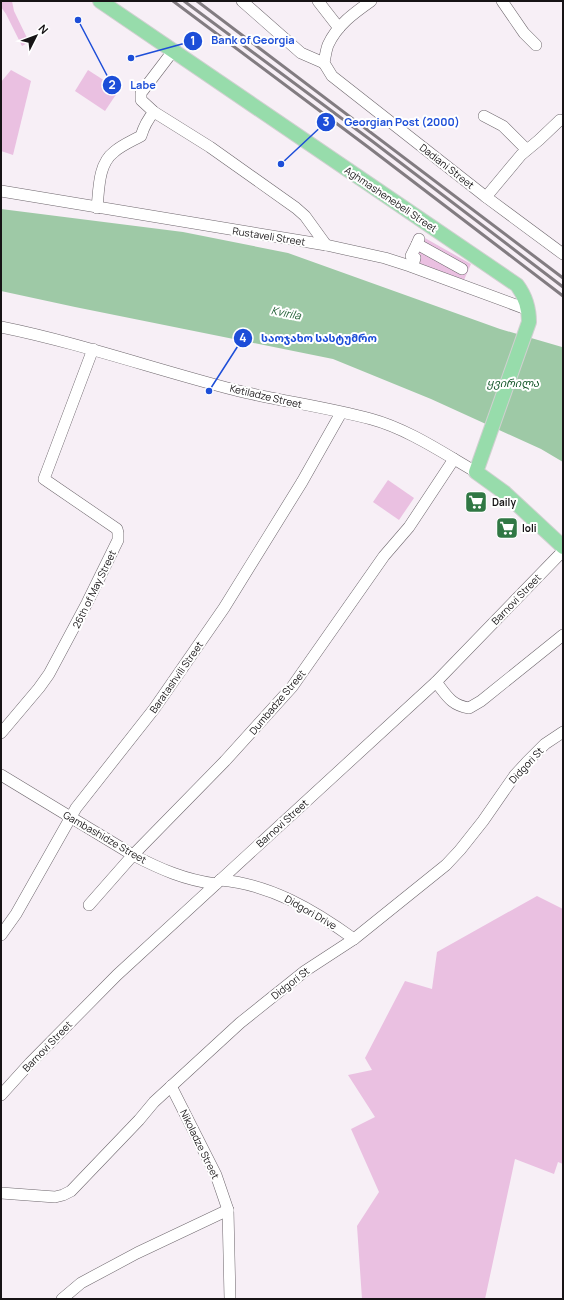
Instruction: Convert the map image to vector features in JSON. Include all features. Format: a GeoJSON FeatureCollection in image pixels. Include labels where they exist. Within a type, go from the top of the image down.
{"type":"FeatureCollection","features":[{"type":"Feature","properties":{"kind":"main road","name":"Aghmashenebeli Street"},"geometry":{"type":"LineString","coordinates":[[100,1],[517,285],[524,295],[529,316]]}},
{"type":"Feature","properties":{"kind":"main road"},"geometry":{"type":"LineString","coordinates":[[529,316],[476,472],[505,494],[563,547]]}},
{"type":"Feature","properties":{"kind":"street"},"geometry":{"type":"LineString","coordinates":[[242,1],[301,53],[324,63],[327,46],[339,28],[350,16],[371,1]]}},
{"type":"Feature","properties":{"kind":"street"},"geometry":{"type":"LineString","coordinates":[[318,1],[339,28]]}},
{"type":"Feature","properties":{"kind":"street"},"geometry":{"type":"LineString","coordinates":[[502,1],[524,33],[536,45]]}},
{"type":"Feature","properties":{"kind":"street"},"geometry":{"type":"LineString","coordinates":[[173,51],[141,93],[141,100],[154,112],[210,147],[296,208],[305,216],[326,245]]}},
{"type":"Feature","properties":{"kind":"street","name":"Dadiani Street"},"geometry":{"type":"LineString","coordinates":[[324,63],[332,76],[486,197],[563,254]]}},
{"type":"Feature","properties":{"kind":"street"},"geometry":{"type":"LineString","coordinates":[[97,208],[101,178],[108,158],[113,152],[125,144],[141,136],[143,127],[154,112]]}},
{"type":"Feature","properties":{"kind":"street"},"geometry":{"type":"LineString","coordinates":[[484,116],[503,126],[526,150]]}},
{"type":"Feature","properties":{"kind":"street"},"geometry":{"type":"LineString","coordinates":[[486,197],[526,150],[560,120]]}},
{"type":"Feature","properties":{"kind":"street","name":"Rustaveli Street"},"geometry":{"type":"LineString","coordinates":[[1,191],[326,245],[385,258],[410,266],[529,316]]}},
{"type":"Feature","properties":{"kind":"street"},"geometry":{"type":"LineString","coordinates":[[414,262],[415,258],[411,256],[418,242],[438,253],[462,270]]}},
{"type":"Feature","properties":{"kind":"street"},"geometry":{"type":"LineString","coordinates":[[432,268],[438,253]]}},
{"type":"Feature","properties":{"kind":"street","name":"Ketiladze Street"},"geometry":{"type":"LineString","coordinates":[[1,327],[93,349],[235,390],[372,419],[405,432],[476,472]]}},
{"type":"Feature","properties":{"kind":"street","name":"26th of May Street"},"geometry":{"type":"LineString","coordinates":[[1,733],[49,674],[88,603],[118,540],[117,529],[44,479],[93,349]]}},
{"type":"Feature","properties":{"kind":"street","name":"Baratashvili Street"},"geometry":{"type":"LineString","coordinates":[[1,936],[16,914],[70,817],[154,709],[224,608],[302,482],[341,413]]}},
{"type":"Feature","properties":{"kind":"street","name":"Dumbadze Street"},"geometry":{"type":"LineString","coordinates":[[89,905],[133,855],[225,760],[292,687],[384,556],[409,527],[454,459]]}},
{"type":"Feature","properties":{"kind":"street","name":"Barnovi Street"},"geometry":{"type":"LineString","coordinates":[[1,1095],[30,1063],[117,975],[436,682],[563,551]]}},
{"type":"Feature","properties":{"kind":"street"},"geometry":{"type":"LineString","coordinates":[[436,682],[457,706],[469,708],[481,701],[563,635]]}},
{"type":"Feature","properties":{"kind":"street","name":"Didgori St"},"geometry":{"type":"LineString","coordinates":[[1,1193],[55,1197],[71,1191],[129,1131],[154,1102],[240,1023],[305,971],[354,938],[446,865],[483,821],[515,775],[545,744],[563,732]]}},
{"type":"Feature","properties":{"kind":"street","name":"Gambashidze Street"},"geometry":{"type":"LineString","coordinates":[[1,775],[133,855],[172,874],[194,881],[218,882]]}},
{"type":"Feature","properties":{"kind":"street","name":"Didgori Drive"},"geometry":{"type":"LineString","coordinates":[[218,882],[232,881],[283,896],[354,938]]}},
{"type":"Feature","properties":{"kind":"street","name":"Nikoladze Street"},"geometry":{"type":"LineString","coordinates":[[172,1086],[216,1175],[228,1210],[228,1298]]}},
{"type":"Feature","properties":{"kind":"street"},"geometry":{"type":"LineString","coordinates":[[62,1299],[81,1283],[137,1253],[228,1210]]}},
{"type":"Feature","properties":{"kind":"shaded area"},"geometry":{"type":"Polygon","coordinates":[[[1,1],[12,1],[14,11],[29,42],[22,46],[1,7],[1,1]]]}},
{"type":"Feature","properties":{"kind":"shaded area"},"geometry":{"type":"Polygon","coordinates":[[[11,70],[31,81],[13,155],[1,151],[1,82],[11,70]]]}},
{"type":"Feature","properties":{"kind":"shaded area"},"geometry":{"type":"Polygon","coordinates":[[[88,70],[119,90],[105,111],[75,91],[88,70]]]}},
{"type":"Feature","properties":{"kind":"shaded area"},"geometry":{"type":"Polygon","coordinates":[[[416,233],[471,264],[464,280],[406,259],[416,233]]]}},
{"type":"Feature","properties":{"kind":"shaded area"},"geometry":{"type":"Polygon","coordinates":[[[388,480],[414,498],[399,520],[373,502],[388,480]]]}},
{"type":"Feature","properties":{"kind":"shaded area"},"geometry":{"type":"Polygon","coordinates":[[[537,896],[563,909],[563,1164],[558,1162],[554,1174],[515,1159],[485,1299],[362,1299],[357,1226],[379,1192],[351,1129],[375,1117],[348,1075],[372,1070],[365,1058],[405,981],[432,989],[437,952],[537,896]]]}},
{"type":"Feature","properties":{"kind":"water","name":"ყვირილა"},"geometry":{"type":"Polygon","coordinates":[[[1,209],[183,232],[288,253],[500,329],[562,347],[563,462],[541,449],[431,399],[333,359],[1,291],[1,209]]]}},
{"type":"Feature","properties":{"kind":"railway"},"geometry":{"type":"LineString","coordinates":[[173,1],[563,296]]}},
{"type":"Feature","properties":{"kind":"railway"},"geometry":{"type":"LineString","coordinates":[[184,1],[372,141],[563,287]]}},
{"type":"Feature","properties":{"kind":"railway"},"geometry":{"type":"LineString","coordinates":[[197,1],[563,278]]}},
{"type":"Feature","properties":{"kind":"place","name":"Labe"},"geometry":{"type":"Point","coordinates":[78,20]}},
{"type":"Feature","properties":{"kind":"place","name":"Bank of Georgia"},"geometry":{"type":"Point","coordinates":[131,58]}},
{"type":"Feature","properties":{"kind":"place","name":"Georgian Post (2000)"},"geometry":{"type":"Point","coordinates":[281,164]}},
{"type":"Feature","properties":{"kind":"place","name":"საოჯახო სასტუმრო"},"geometry":{"type":"Point","coordinates":[209,391]}},
{"type":"Feature","properties":{"kind":"place","name":"Daily"},"geometry":{"type":"Point","coordinates":[476,502]}},
{"type":"Feature","properties":{"kind":"place","name":"Ioli"},"geometry":{"type":"Point","coordinates":[507,528]}},
{"type":"Feature","properties":{"kind":"water label","name":"Kvirila"},"geometry":{"type":"Point","coordinates":[286,313]}}]}
